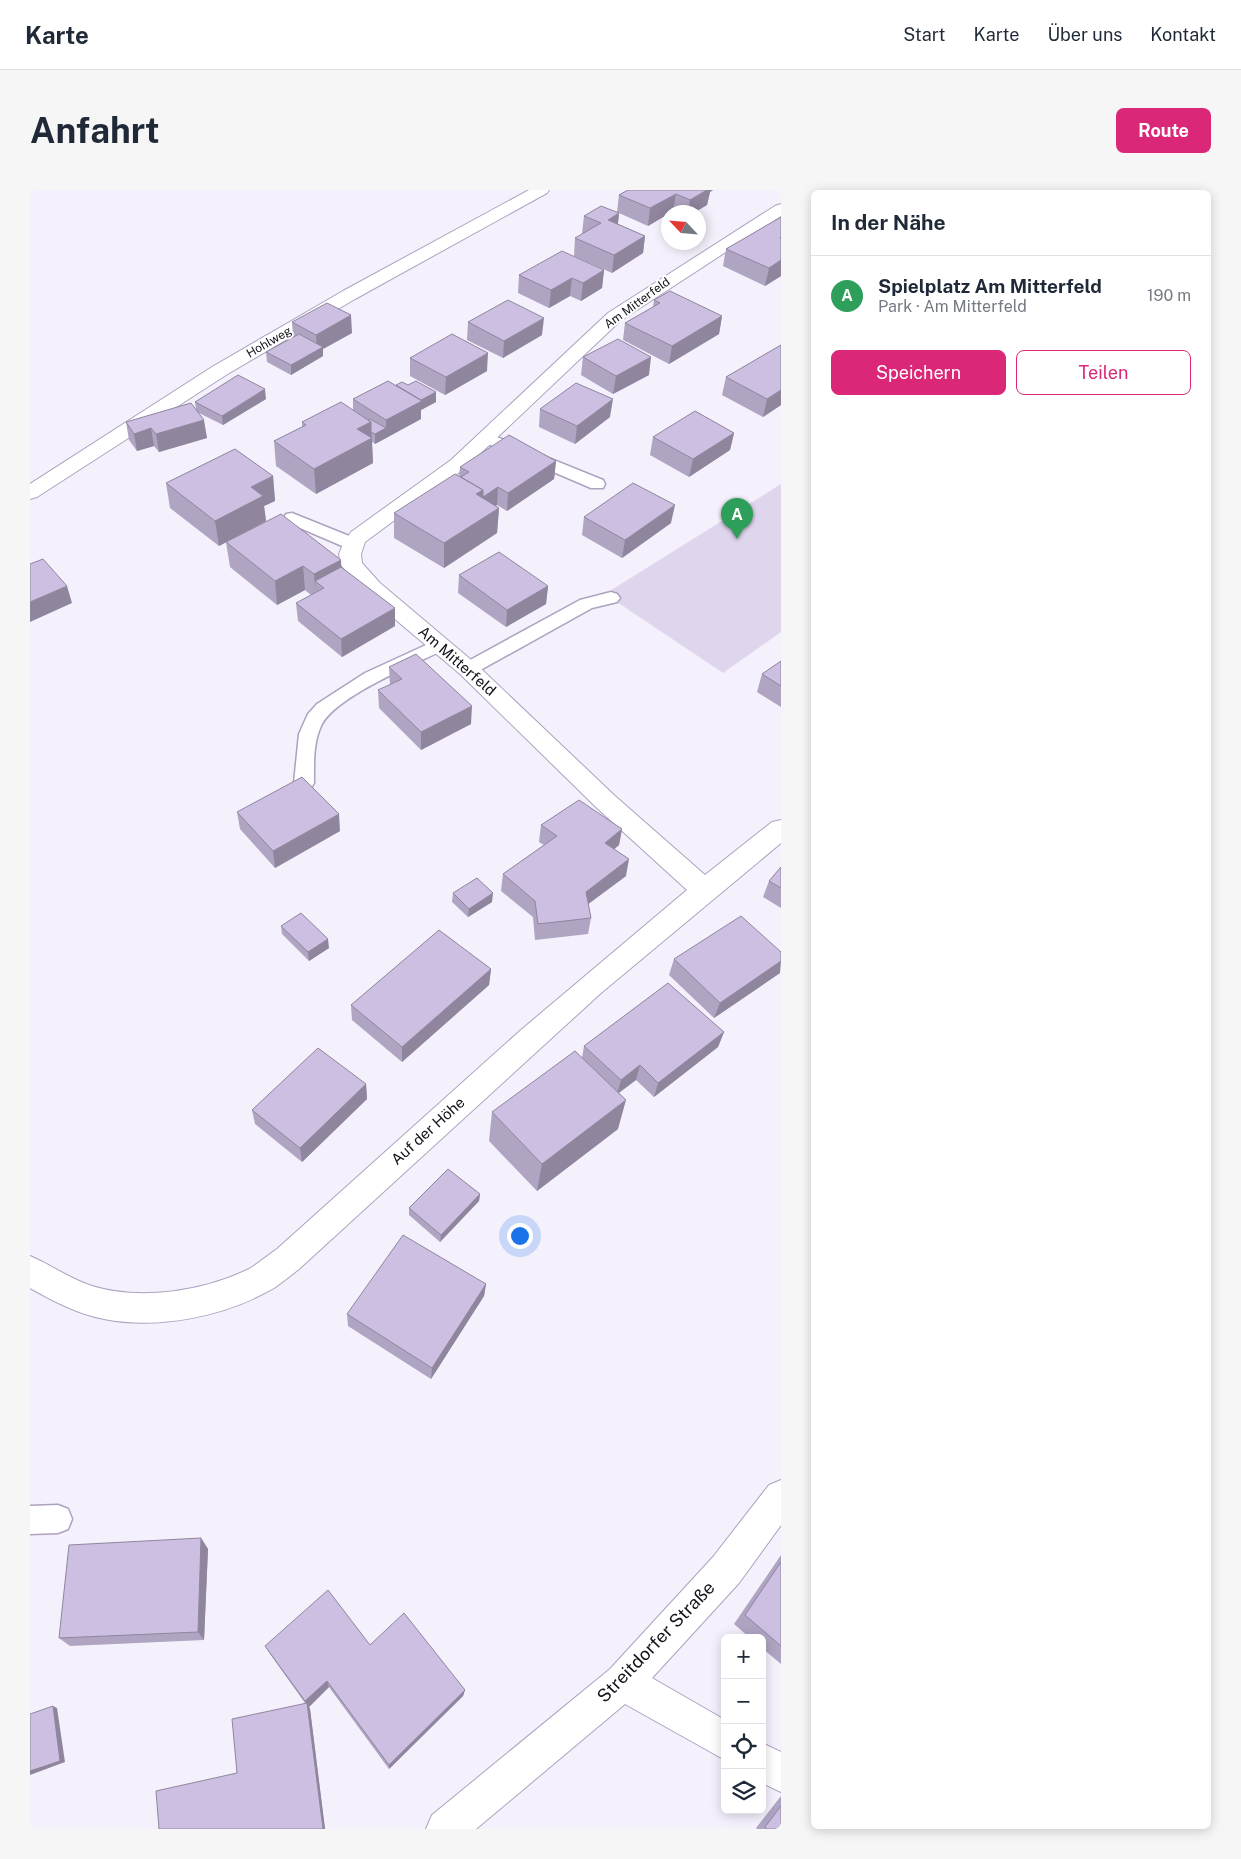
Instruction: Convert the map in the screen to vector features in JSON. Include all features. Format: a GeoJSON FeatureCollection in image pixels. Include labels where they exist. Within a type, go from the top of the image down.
{"type":"FeatureCollection","features":[{"type":"Feature","properties":{"kind":"street","name":"Hohlweg"},"geometry":{"type":"LineString","coordinates":[[30,493],[227,366],[348,295],[541,190]]}},
{"type":"Feature","properties":{"kind":"street","name":"Am Mitterfeld"},"geometry":{"type":"LineString","coordinates":[[703,890],[606,802],[468,669],[392,606],[359,575],[352,564],[350,554],[353,544],[365,531],[441,477],[487,438],[614,317],[647,293],[781,209]]}},
{"type":"Feature","properties":{"kind":"street","name":"Auf der Höhe"},"geometry":{"type":"LineString","coordinates":[[30,1271],[78,1296],[103,1304],[136,1307],[201,1300],[260,1279],[288,1259],[457,1104],[703,890],[781,829]]}},
{"type":"Feature","properties":{"kind":"street","name":"Streitdorfer Straße"},"geometry":{"type":"LineString","coordinates":[[446,1829],[623,1682],[726,1570],[781,1496]]}},
{"type":"Feature","properties":{"kind":"street"},"geometry":{"type":"LineString","coordinates":[[623,1682],[721,1739]]}},
{"type":"Feature","properties":{"kind":"street"},"geometry":{"type":"LineString","coordinates":[[766,1764],[781,1773]]}},
{"type":"Feature","properties":{"kind":"lane"},"geometry":{"type":"LineString","coordinates":[[487,438],[597,484]]}},
{"type":"Feature","properties":{"kind":"lane"},"geometry":{"type":"LineString","coordinates":[[292,518],[353,544]]}},
{"type":"Feature","properties":{"kind":"lane"},"geometry":{"type":"LineString","coordinates":[[468,669],[586,604],[611,598]]}},
{"type":"Feature","properties":{"kind":"lane"},"geometry":{"type":"LineString","coordinates":[[304,783],[305,745],[315,718],[333,702],[355,688],[439,645]]}},
{"type":"Feature","properties":{"kind":"lane"},"geometry":{"type":"LineString","coordinates":[[30,1520],[58,1518]]}},
{"type":"Feature","properties":{"kind":"shaded area"},"geometry":{"type":"Polygon","coordinates":[[[781,484],[781,632],[723,673],[605,594],[781,484]]]}},
{"type":"Feature","properties":{"kind":"building"},"geometry":{"type":"Polygon","coordinates":[[[628,190],[707,190],[690,200],[676,194],[650,208],[619,195],[628,190]]]}},
{"type":"Feature","properties":{"kind":"building"},"geometry":{"type":"Polygon","coordinates":[[[601,206],[619,213],[608,220],[645,236],[614,255],[575,238],[601,223],[584,216],[601,206]]]}},
{"type":"Feature","properties":{"kind":"building"},"geometry":{"type":"Polygon","coordinates":[[[781,217],[781,260],[769,268],[726,249],[781,217]]]}},
{"type":"Feature","properties":{"kind":"building"},"geometry":{"type":"Polygon","coordinates":[[[562,251],[604,270],[583,283],[572,278],[551,290],[519,275],[562,251]]]}},
{"type":"Feature","properties":{"kind":"building"},"geometry":{"type":"Polygon","coordinates":[[[670,291],[722,316],[672,346],[625,323],[660,303],[654,300],[670,291]]]}},
{"type":"Feature","properties":{"kind":"building"},"geometry":{"type":"Polygon","coordinates":[[[508,300],[544,318],[504,341],[468,322],[508,300]]]}},
{"type":"Feature","properties":{"kind":"building"},"geometry":{"type":"Polygon","coordinates":[[[327,303],[351,315],[316,335],[292,322],[327,303]]]}},
{"type":"Feature","properties":{"kind":"building"},"geometry":{"type":"Polygon","coordinates":[[[299,334],[323,347],[291,365],[266,352],[299,334]]]}},
{"type":"Feature","properties":{"kind":"building"},"geometry":{"type":"Polygon","coordinates":[[[452,334],[488,353],[446,377],[410,358],[452,334]]]}},
{"type":"Feature","properties":{"kind":"building"},"geometry":{"type":"Polygon","coordinates":[[[618,339],[651,357],[616,376],[583,357],[618,339]]]}},
{"type":"Feature","properties":{"kind":"building"},"geometry":{"type":"Polygon","coordinates":[[[781,345],[781,390],[767,399],[726,377],[781,345]]]}},
{"type":"Feature","properties":{"kind":"building"},"geometry":{"type":"Polygon","coordinates":[[[238,375],[265,389],[222,416],[195,402],[238,375]]]}},
{"type":"Feature","properties":{"kind":"building"},"geometry":{"type":"Polygon","coordinates":[[[388,381],[422,401],[386,420],[353,399],[388,381]]]}},
{"type":"Feature","properties":{"kind":"building"},"geometry":{"type":"Polygon","coordinates":[[[416,381],[436,392],[421,400],[396,385],[402,382],[408,385],[416,381]]]}},
{"type":"Feature","properties":{"kind":"building"},"geometry":{"type":"Polygon","coordinates":[[[576,383],[613,399],[577,426],[540,409],[576,383]]]}},
{"type":"Feature","properties":{"kind":"building"},"geometry":{"type":"Polygon","coordinates":[[[341,402],[371,422],[357,429],[372,438],[314,469],[274,441],[306,425],[302,422],[341,402]]]}},
{"type":"Feature","properties":{"kind":"building"},"geometry":{"type":"Polygon","coordinates":[[[191,403],[204,420],[156,434],[151,428],[134,434],[126,422],[191,403]]]}},
{"type":"Feature","properties":{"kind":"building"},"geometry":{"type":"Polygon","coordinates":[[[695,411],[734,433],[693,459],[653,437],[695,411]]]}},
{"type":"Feature","properties":{"kind":"building"},"geometry":{"type":"Polygon","coordinates":[[[370,419],[386,428],[375,434],[371,432],[371,422],[368,420],[370,419]]]}},
{"type":"Feature","properties":{"kind":"building"},"geometry":{"type":"Polygon","coordinates":[[[509,435],[556,461],[508,493],[498,487],[483,497],[483,490],[461,477],[469,472],[460,467],[509,435]]]}},
{"type":"Feature","properties":{"kind":"building"},"geometry":{"type":"Polygon","coordinates":[[[235,449],[273,476],[251,487],[263,496],[215,521],[166,483],[235,449]]]}},
{"type":"Feature","properties":{"kind":"building"},"geometry":{"type":"Polygon","coordinates":[[[455,474],[483,490],[476,494],[499,508],[444,543],[394,513],[455,474]]]}},
{"type":"Feature","properties":{"kind":"building"},"geometry":{"type":"Polygon","coordinates":[[[633,483],[675,505],[625,540],[584,517],[633,483]]]}},
{"type":"Feature","properties":{"kind":"building"},"geometry":{"type":"Polygon","coordinates":[[[281,514],[341,560],[314,574],[303,566],[275,581],[226,542],[281,514]]]}},
{"type":"Feature","properties":{"kind":"building"},"geometry":{"type":"Polygon","coordinates":[[[499,552],[548,586],[507,610],[459,575],[499,552]]]}},
{"type":"Feature","properties":{"kind":"building"},"geometry":{"type":"Polygon","coordinates":[[[43,559],[67,586],[30,602],[30,564],[43,559]]]}},
{"type":"Feature","properties":{"kind":"building"},"geometry":{"type":"Polygon","coordinates":[[[341,567],[395,608],[341,639],[296,603],[324,588],[315,581],[341,567]]]}},
{"type":"Feature","properties":{"kind":"building"},"geometry":{"type":"Polygon","coordinates":[[[416,654],[472,706],[421,732],[378,690],[402,679],[389,667],[416,654]]]}},
{"type":"Feature","properties":{"kind":"building"},"geometry":{"type":"Polygon","coordinates":[[[781,661],[781,686],[762,674],[781,661]]]}},
{"type":"Feature","properties":{"kind":"building"},"geometry":{"type":"Polygon","coordinates":[[[302,777],[339,814],[273,851],[237,812],[302,777]]]}},
{"type":"Feature","properties":{"kind":"building"},"geometry":{"type":"Polygon","coordinates":[[[579,800],[622,829],[605,843],[629,859],[586,892],[591,918],[538,924],[535,901],[503,874],[557,836],[541,825],[579,800]]]}},
{"type":"Feature","properties":{"kind":"building"},"geometry":{"type":"Polygon","coordinates":[[[781,867],[781,888],[769,881],[781,867]]]}},
{"type":"Feature","properties":{"kind":"building"},"geometry":{"type":"Polygon","coordinates":[[[477,878],[493,893],[469,909],[453,893],[477,878]]]}},
{"type":"Feature","properties":{"kind":"building"},"geometry":{"type":"Polygon","coordinates":[[[301,913],[328,939],[308,952],[281,926],[301,913]]]}},
{"type":"Feature","properties":{"kind":"building"},"geometry":{"type":"Polygon","coordinates":[[[741,916],[781,952],[781,961],[720,1003],[674,959],[741,916]]]}},
{"type":"Feature","properties":{"kind":"building"},"geometry":{"type":"Polygon","coordinates":[[[439,930],[491,969],[402,1047],[351,1005],[439,930]]]}},
{"type":"Feature","properties":{"kind":"building"},"geometry":{"type":"Polygon","coordinates":[[[668,983],[724,1032],[658,1083],[640,1065],[621,1080],[584,1046],[668,983]]]}},
{"type":"Feature","properties":{"kind":"building"},"geometry":{"type":"Polygon","coordinates":[[[318,1048],[366,1084],[300,1148],[252,1110],[318,1048]]]}},
{"type":"Feature","properties":{"kind":"building"},"geometry":{"type":"Polygon","coordinates":[[[575,1051],[626,1100],[542,1164],[492,1112],[575,1051]]]}},
{"type":"Feature","properties":{"kind":"building"},"geometry":{"type":"Polygon","coordinates":[[[448,1169],[480,1194],[441,1235],[409,1208],[448,1169]]]}},
{"type":"Feature","properties":{"kind":"building"},"geometry":{"type":"Polygon","coordinates":[[[403,1235],[486,1284],[432,1368],[347,1314],[403,1235]]]}},
{"type":"Feature","properties":{"kind":"building"},"geometry":{"type":"Polygon","coordinates":[[[201,1538],[198,1632],[59,1638],[69,1545],[201,1538]]]}},
{"type":"Feature","properties":{"kind":"building"},"geometry":{"type":"Polygon","coordinates":[[[781,1562],[781,1646],[745,1615],[781,1562]]]}},
{"type":"Feature","properties":{"kind":"building"},"geometry":{"type":"Polygon","coordinates":[[[328,1590],[370,1645],[404,1613],[465,1690],[389,1765],[327,1681],[305,1701],[265,1646],[328,1590]]]}},
{"type":"Feature","properties":{"kind":"building"},"geometry":{"type":"Polygon","coordinates":[[[307,1703],[323,1829],[159,1829],[156,1791],[237,1773],[232,1719],[307,1703]]]}},
{"type":"Feature","properties":{"kind":"building"},"geometry":{"type":"Polygon","coordinates":[[[53,1706],[60,1761],[30,1771],[30,1714],[53,1706]]]}},
{"type":"Feature","properties":{"kind":"building"},"geometry":{"type":"Polygon","coordinates":[[[781,1806],[781,1829],[767,1829],[765,1827],[781,1806]]]}},
{"type":"Feature","properties":{"kind":"place","name":"Spielplatz Am Mitterfeld"},"geometry":{"type":"Point","coordinates":[737,539]}}]}
